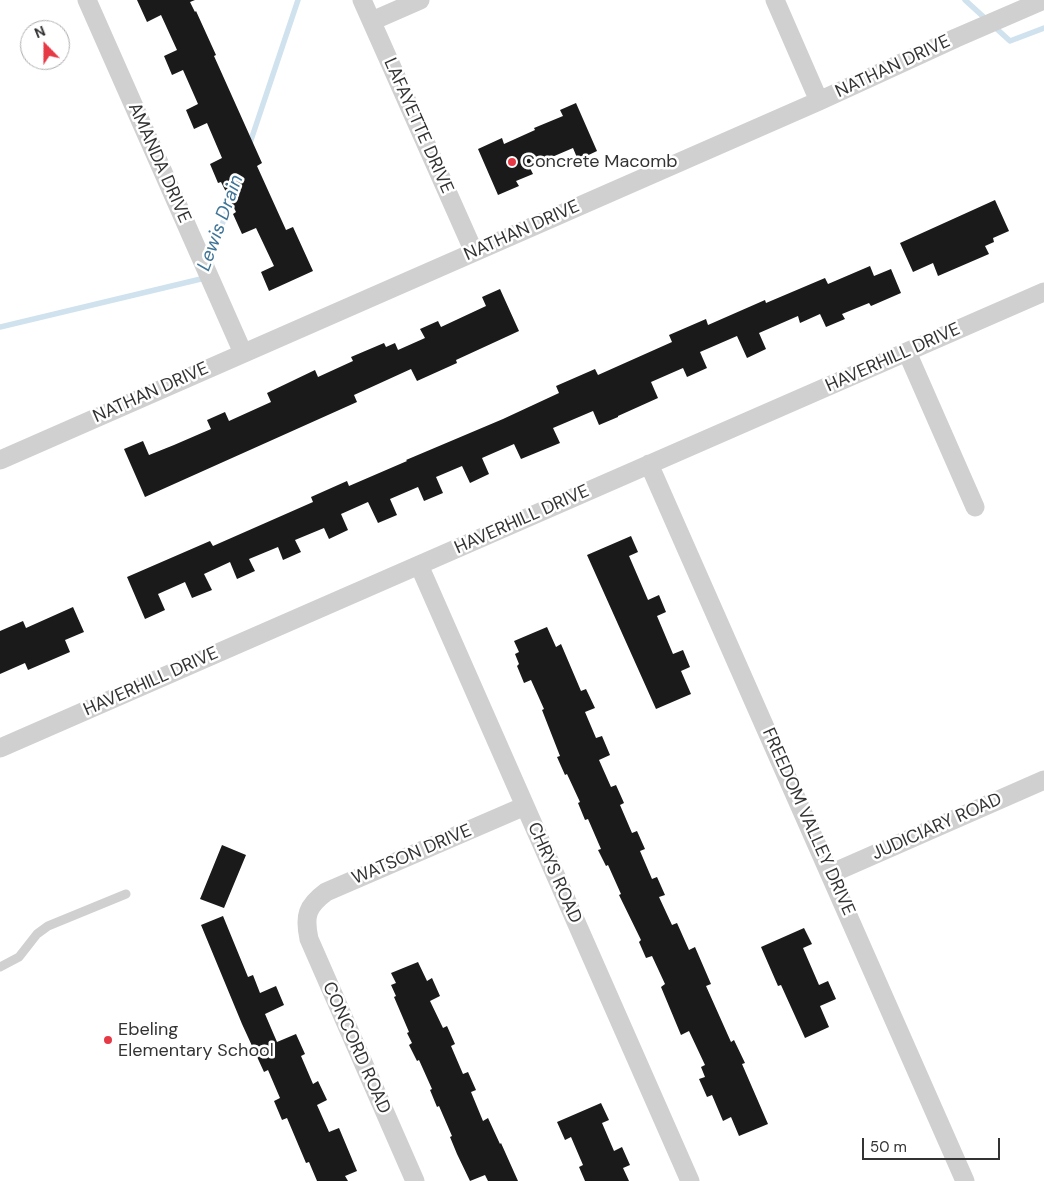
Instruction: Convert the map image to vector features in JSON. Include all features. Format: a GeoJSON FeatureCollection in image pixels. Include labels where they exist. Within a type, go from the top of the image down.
{"type":"FeatureCollection","features":[{"type":"Feature","properties":{"kind":"street","name":"AMANDA DRIVE"},"geometry":{"type":"LineString","coordinates":[[87,0],[243,353]]}},
{"type":"Feature","properties":{"kind":"street","name":"LAFAYETTE DRIVE"},"geometry":{"type":"LineString","coordinates":[[362,0],[474,252]]}},
{"type":"Feature","properties":{"kind":"street"},"geometry":{"type":"LineString","coordinates":[[372,21],[420,0]]}},
{"type":"Feature","properties":{"kind":"street"},"geometry":{"type":"LineString","coordinates":[[775,0],[820,101]]}},
{"type":"Feature","properties":{"kind":"street","name":"NATHAN DRIVE"},"geometry":{"type":"LineString","coordinates":[[0,460],[820,101],[956,38],[1044,0]]}},
{"type":"Feature","properties":{"kind":"street","name":"HAVERHILL DRIVE"},"geometry":{"type":"LineString","coordinates":[[0,748],[1044,292]]}},
{"type":"Feature","properties":{"kind":"street"},"geometry":{"type":"LineString","coordinates":[[907,352],[975,507]]}},
{"type":"Feature","properties":{"kind":"street","name":"FREEDOM VALLEY DRIVE"},"geometry":{"type":"LineString","coordinates":[[650,464],[965,1181]]}},
{"type":"Feature","properties":{"kind":"street","name":"CHRYS ROAD"},"geometry":{"type":"LineString","coordinates":[[419,565],[690,1181]]}},
{"type":"Feature","properties":{"kind":"street","name":"JUDICIARY ROAD"},"geometry":{"type":"LineString","coordinates":[[830,874],[1044,780]]}},
{"type":"Feature","properties":{"kind":"street","name":"WATSON DRIVE"},"geometry":{"type":"LineString","coordinates":[[308,913],[315,901],[326,892],[524,806]]}},
{"type":"Feature","properties":{"kind":"street","name":"CONCORD ROAD"},"geometry":{"type":"LineString","coordinates":[[308,913],[306,925],[308,939],[415,1181]]}},
{"type":"Feature","properties":{"kind":"lane"},"geometry":{"type":"LineString","coordinates":[[0,967],[19,957],[37,934],[48,926],[126,894]]}},
{"type":"Feature","properties":{"kind":"building"},"geometry":{"type":"Polygon","coordinates":[[[137,0],[195,0],[190,2],[216,55],[214,56],[262,163],[257,166],[286,230],[293,227],[313,271],[269,291],[261,272],[274,266],[256,228],[242,234],[233,214],[236,212],[221,182],[218,183],[210,164],[222,158],[207,123],[194,129],[186,110],[198,104],[183,70],[172,75],[164,56],[177,50],[161,15],[147,22],[137,0]]]}},
{"type":"Feature","properties":{"kind":"building"},"geometry":{"type":"Polygon","coordinates":[[[576,103],[597,151],[578,160],[573,148],[538,163],[539,165],[530,168],[533,174],[516,181],[519,186],[498,195],[478,149],[502,138],[504,144],[535,130],[534,128],[563,116],[560,110],[576,103]]]}},
{"type":"Feature","properties":{"kind":"building"},"geometry":{"type":"Polygon","coordinates":[[[995,200],[1009,231],[993,238],[994,242],[985,246],[989,254],[938,276],[933,263],[913,272],[900,243],[995,200]]]}},
{"type":"Feature","properties":{"kind":"building"},"geometry":{"type":"Polygon","coordinates":[[[870,266],[874,276],[891,269],[901,293],[871,306],[869,303],[842,314],[845,319],[826,327],[820,314],[800,323],[798,316],[759,333],[766,349],[747,358],[737,336],[700,352],[707,368],[687,377],[683,368],[651,382],[658,398],[599,425],[593,411],[553,428],[560,443],[521,459],[514,444],[482,458],[489,474],[470,483],[462,466],[436,477],[443,493],[424,501],[418,487],[390,499],[397,515],[378,523],[368,502],[341,514],[348,530],[329,539],[324,528],[295,540],[301,552],[283,560],[278,547],[249,559],[255,571],[237,579],[230,562],[204,574],[212,590],[192,598],[185,582],[158,594],[165,610],[145,619],[127,577],[210,541],[213,546],[313,502],[311,497],[347,481],[349,486],[503,419],[559,393],[556,386],[595,369],[598,375],[672,342],[669,335],[706,319],[708,325],[765,300],[766,303],[825,278],[828,284],[870,266]]]}},
{"type":"Feature","properties":{"kind":"building"},"geometry":{"type":"Polygon","coordinates":[[[500,289],[519,331],[456,360],[457,363],[417,381],[411,369],[354,395],[357,402],[145,497],[124,449],[143,441],[149,455],[211,429],[207,420],[225,412],[229,421],[271,402],[267,393],[315,370],[318,377],[353,361],[351,357],[384,343],[386,347],[395,343],[398,350],[425,338],[420,329],[438,321],[441,327],[486,306],[482,297],[500,289]]]}},
{"type":"Feature","properties":{"kind":"building"},"geometry":{"type":"Polygon","coordinates":[[[631,536],[638,552],[629,556],[648,600],[659,595],[666,612],[657,616],[673,654],[683,650],[690,667],[681,671],[691,694],[656,709],[587,555],[631,536]]]}},
{"type":"Feature","properties":{"kind":"building"},"geometry":{"type":"Polygon","coordinates":[[[73,607],[84,632],[65,640],[70,652],[28,670],[25,663],[0,674],[0,631],[23,621],[26,628],[73,607]]]}},
{"type":"Feature","properties":{"kind":"building"},"geometry":{"type":"Polygon","coordinates":[[[547,627],[556,647],[561,644],[581,691],[586,689],[595,708],[585,712],[596,738],[602,736],[610,755],[599,760],[611,787],[616,785],[624,803],[620,805],[632,833],[637,831],[645,849],[640,851],[652,879],[657,877],[665,895],[659,897],[672,925],[677,923],[689,950],[695,947],[711,984],[706,986],[731,1042],[734,1040],[745,1063],[742,1064],[768,1124],[739,1136],[731,1117],[723,1121],[712,1095],[707,1097],[699,1079],[705,1077],[701,1067],[705,1065],[689,1031],[681,1035],[661,987],[665,984],[652,956],[646,958],[639,942],[641,940],[619,895],[621,894],[608,865],[606,866],[598,850],[601,849],[588,819],[585,820],[578,803],[580,802],[557,757],[560,756],[542,710],[544,709],[531,680],[524,683],[517,666],[519,664],[515,654],[519,652],[514,641],[547,627]]]}},
{"type":"Feature","properties":{"kind":"building"},"geometry":{"type":"Polygon","coordinates":[[[222,845],[246,855],[224,908],[200,899],[222,845]]]}},
{"type":"Feature","properties":{"kind":"building"},"geometry":{"type":"Polygon","coordinates":[[[223,916],[248,977],[253,975],[260,993],[276,986],[284,1005],[265,1014],[277,1042],[296,1034],[305,1054],[301,1056],[313,1084],[318,1081],[327,1100],[317,1105],[329,1132],[339,1128],[357,1171],[345,1176],[348,1181],[317,1181],[309,1162],[306,1163],[287,1118],[282,1120],[274,1101],[280,1098],[268,1070],[264,1072],[242,1024],[201,925],[223,916]]]}},
{"type":"Feature","properties":{"kind":"building"},"geometry":{"type":"Polygon","coordinates":[[[804,928],[812,944],[803,948],[819,985],[828,981],[836,999],[820,1006],[829,1027],[805,1038],[781,985],[778,986],[761,947],[804,928]]]}},
{"type":"Feature","properties":{"kind":"building"},"geometry":{"type":"Polygon","coordinates":[[[418,962],[427,981],[432,978],[440,996],[430,1001],[443,1028],[447,1026],[455,1044],[451,1046],[463,1074],[468,1072],[476,1090],[471,1092],[483,1121],[488,1118],[518,1181],[488,1181],[485,1175],[470,1181],[457,1154],[450,1137],[452,1136],[430,1090],[432,1089],[419,1060],[417,1061],[409,1045],[412,1043],[407,1033],[409,1032],[391,985],[396,983],[391,973],[418,962]]]}},
{"type":"Feature","properties":{"kind":"building"},"geometry":{"type":"Polygon","coordinates":[[[601,1103],[609,1120],[602,1123],[614,1151],[622,1147],[630,1165],[623,1168],[629,1181],[585,1181],[579,1167],[583,1165],[571,1137],[565,1140],[557,1122],[601,1103]]]}},
{"type":"Feature","properties":{"kind":"waterway","name":"Lewis Drain"},"geometry":{"type":"LineString","coordinates":[[249,146],[298,0]]}},
{"type":"Feature","properties":{"kind":"waterway","name":"Lewis Drain"},"geometry":{"type":"LineString","coordinates":[[965,0],[1010,41],[1044,28]]}},
{"type":"Feature","properties":{"kind":"waterway","name":"Lewis Drain"},"geometry":{"type":"LineString","coordinates":[[209,264],[232,195]]}},
{"type":"Feature","properties":{"kind":"waterway","name":"Lewis Drain"},"geometry":{"type":"LineString","coordinates":[[0,327],[205,278],[205,275]]}},
{"type":"Feature","properties":{"kind":"place","name":"Concrete Macomb"},"geometry":{"type":"Point","coordinates":[512,162]}},
{"type":"Feature","properties":{"kind":"place","name":"Ebeling Elementary School"},"geometry":{"type":"Point","coordinates":[108,1040]}}]}
